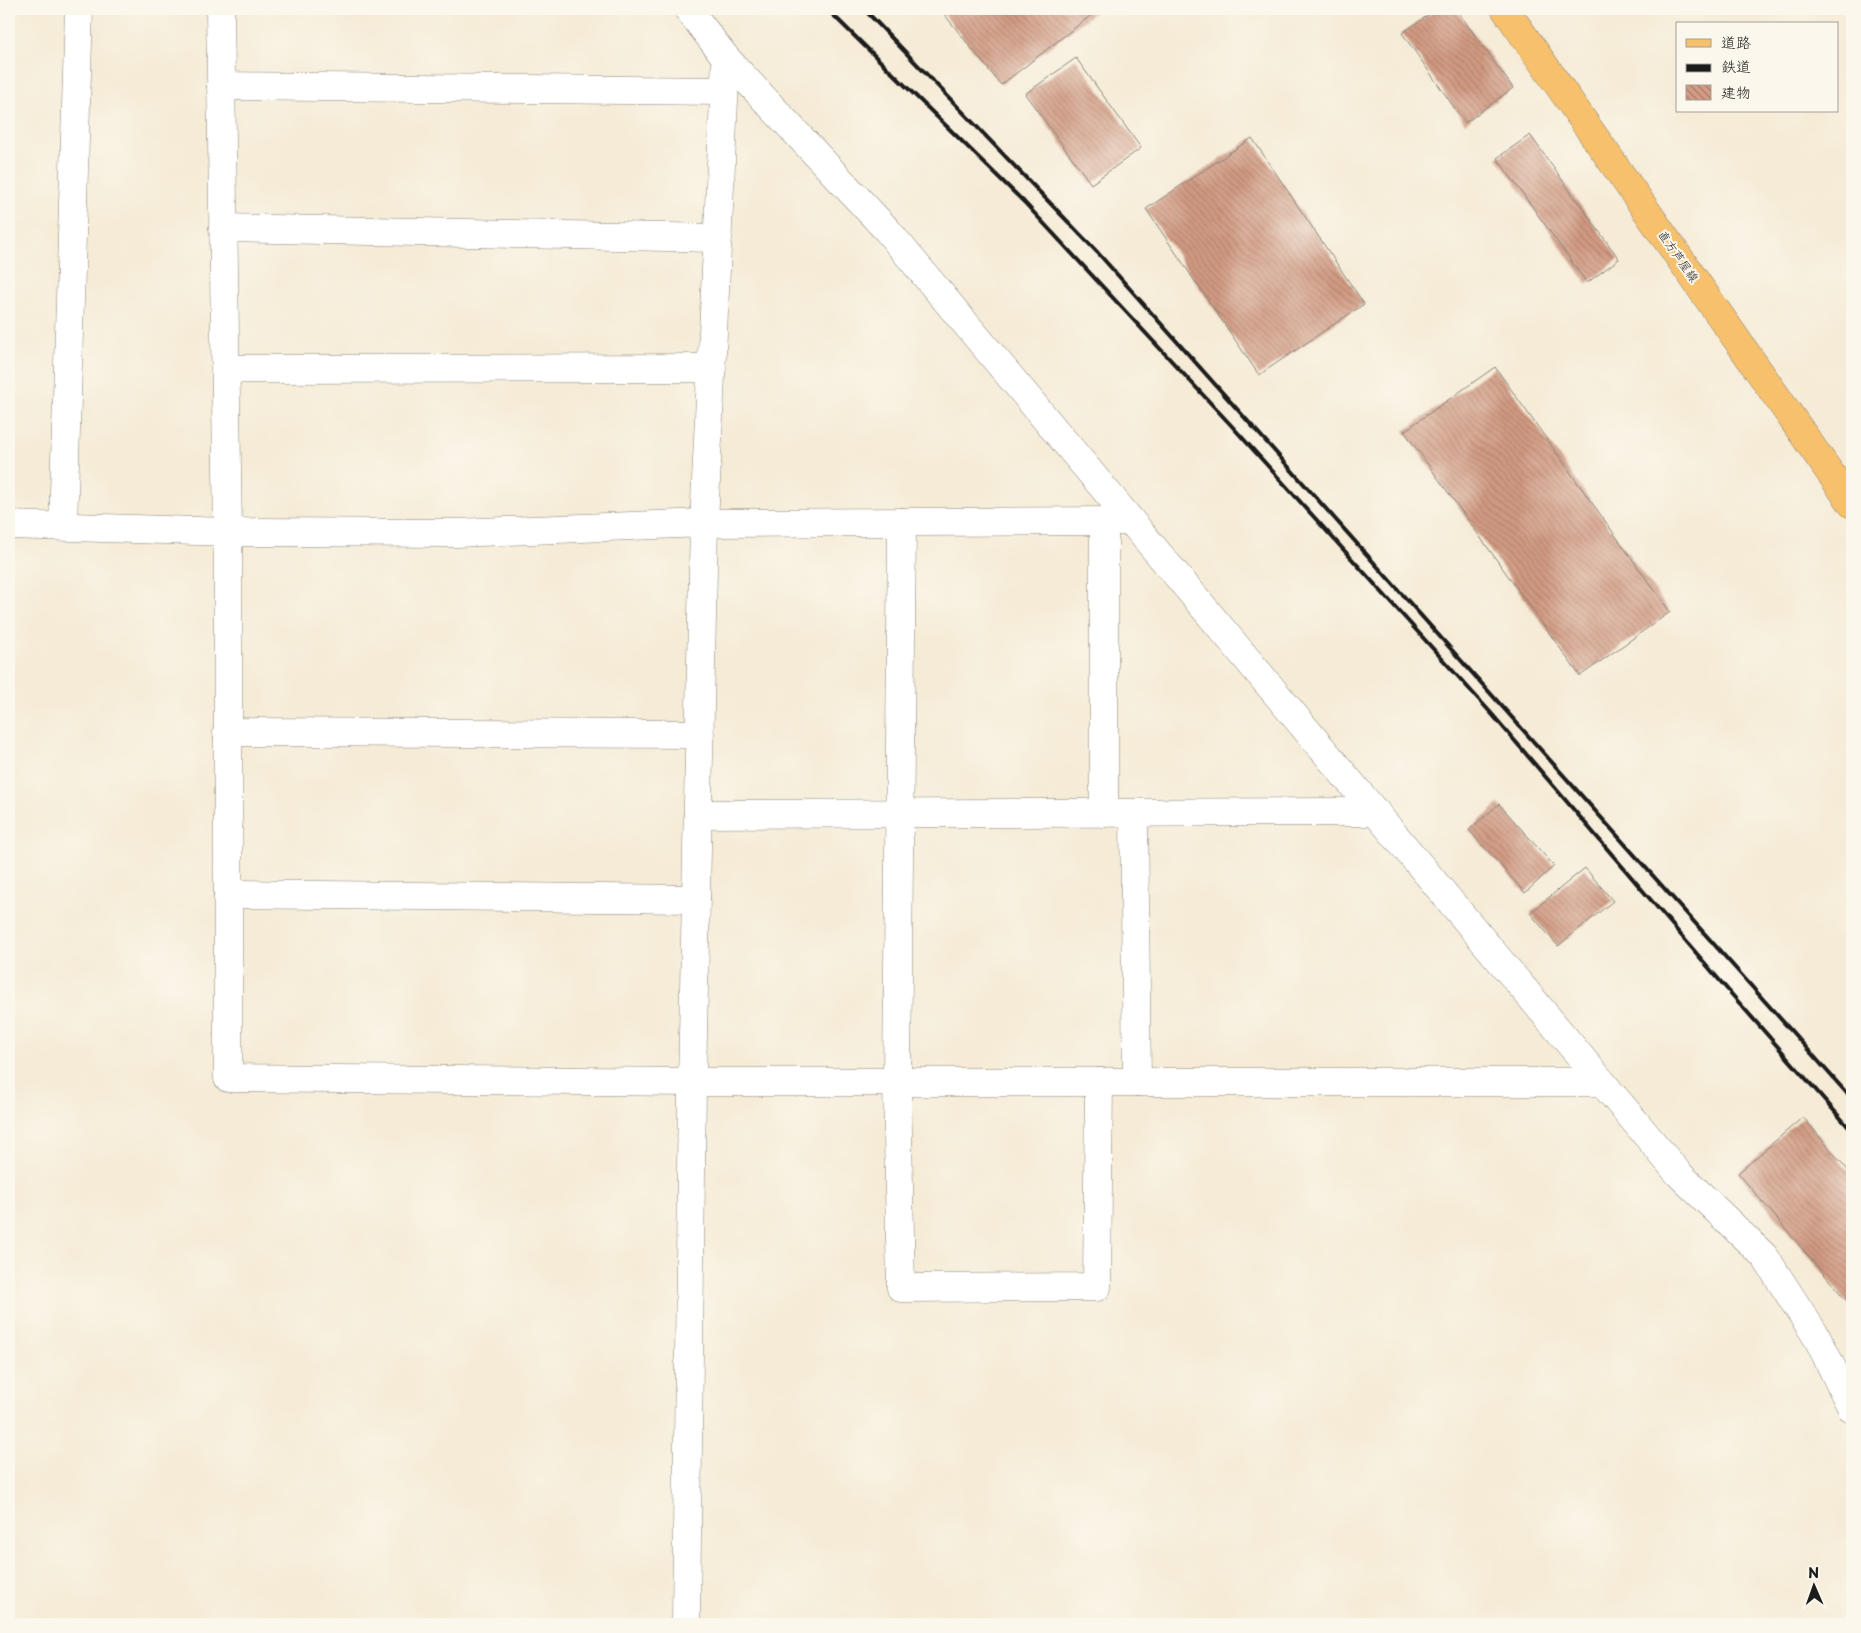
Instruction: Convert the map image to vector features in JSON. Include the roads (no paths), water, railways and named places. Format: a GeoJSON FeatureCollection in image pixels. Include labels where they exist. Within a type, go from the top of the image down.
{"type":"FeatureCollection","features":[{"type":"Feature","properties":{"kind":"main road","name":"直方芦屋線"},"geometry":{"type":"LineString","coordinates":[[1505,9],[1852,504]]}},
{"type":"Feature","properties":{"kind":"street"},"geometry":{"type":"LineString","coordinates":[[63,526],[79,9]]}},
{"type":"Feature","properties":{"kind":"street"},"geometry":{"type":"LineString","coordinates":[[220,9],[228,532],[228,1078],[692,1082],[1602,1082]]}},
{"type":"Feature","properties":{"kind":"street"},"geometry":{"type":"LineString","coordinates":[[688,9],[726,58],[887,230],[1117,521],[1376,812],[1678,1174],[1765,1257],[1818,1339],[1852,1409]]}},
{"type":"Feature","properties":{"kind":"street"},"geometry":{"type":"LineString","coordinates":[[686,1624],[692,1082],[704,522],[726,58]]}},
{"type":"Feature","properties":{"kind":"street"},"geometry":{"type":"LineString","coordinates":[[221,86],[724,91]]}},
{"type":"Feature","properties":{"kind":"street"},"geometry":{"type":"LineString","coordinates":[[223,228],[718,238]]}},
{"type":"Feature","properties":{"kind":"street"},"geometry":{"type":"LineString","coordinates":[[225,369],[712,368]]}},
{"type":"Feature","properties":{"kind":"street"},"geometry":{"type":"LineString","coordinates":[[9,525],[228,532],[456,534],[704,522],[1117,521]]}},
{"type":"Feature","properties":{"kind":"street"},"geometry":{"type":"LineString","coordinates":[[1104,813],[1117,521]]}},
{"type":"Feature","properties":{"kind":"street"},"geometry":{"type":"LineString","coordinates":[[902,522],[897,1082],[901,1288],[1096,1287],[1099,1082]]}},
{"type":"Feature","properties":{"kind":"street"},"geometry":{"type":"LineString","coordinates":[[228,732],[700,734]]}},
{"type":"Feature","properties":{"kind":"street"},"geometry":{"type":"LineString","coordinates":[[698,814],[1376,812]]}},
{"type":"Feature","properties":{"kind":"street"},"geometry":{"type":"LineString","coordinates":[[1134,813],[1137,1082]]}},
{"type":"Feature","properties":{"kind":"street"},"geometry":{"type":"LineString","coordinates":[[228,894],[696,899]]}},
{"type":"Feature","properties":{"kind":"railway"},"geometry":{"type":"LineString","coordinates":[[827,9],[1024,202],[1230,424],[1491,713],[1727,989],[1852,1131]]}},
{"type":"Feature","properties":{"kind":"railway"},"geometry":{"type":"LineString","coordinates":[[864,9],[1098,253],[1852,1099]]}}]}
